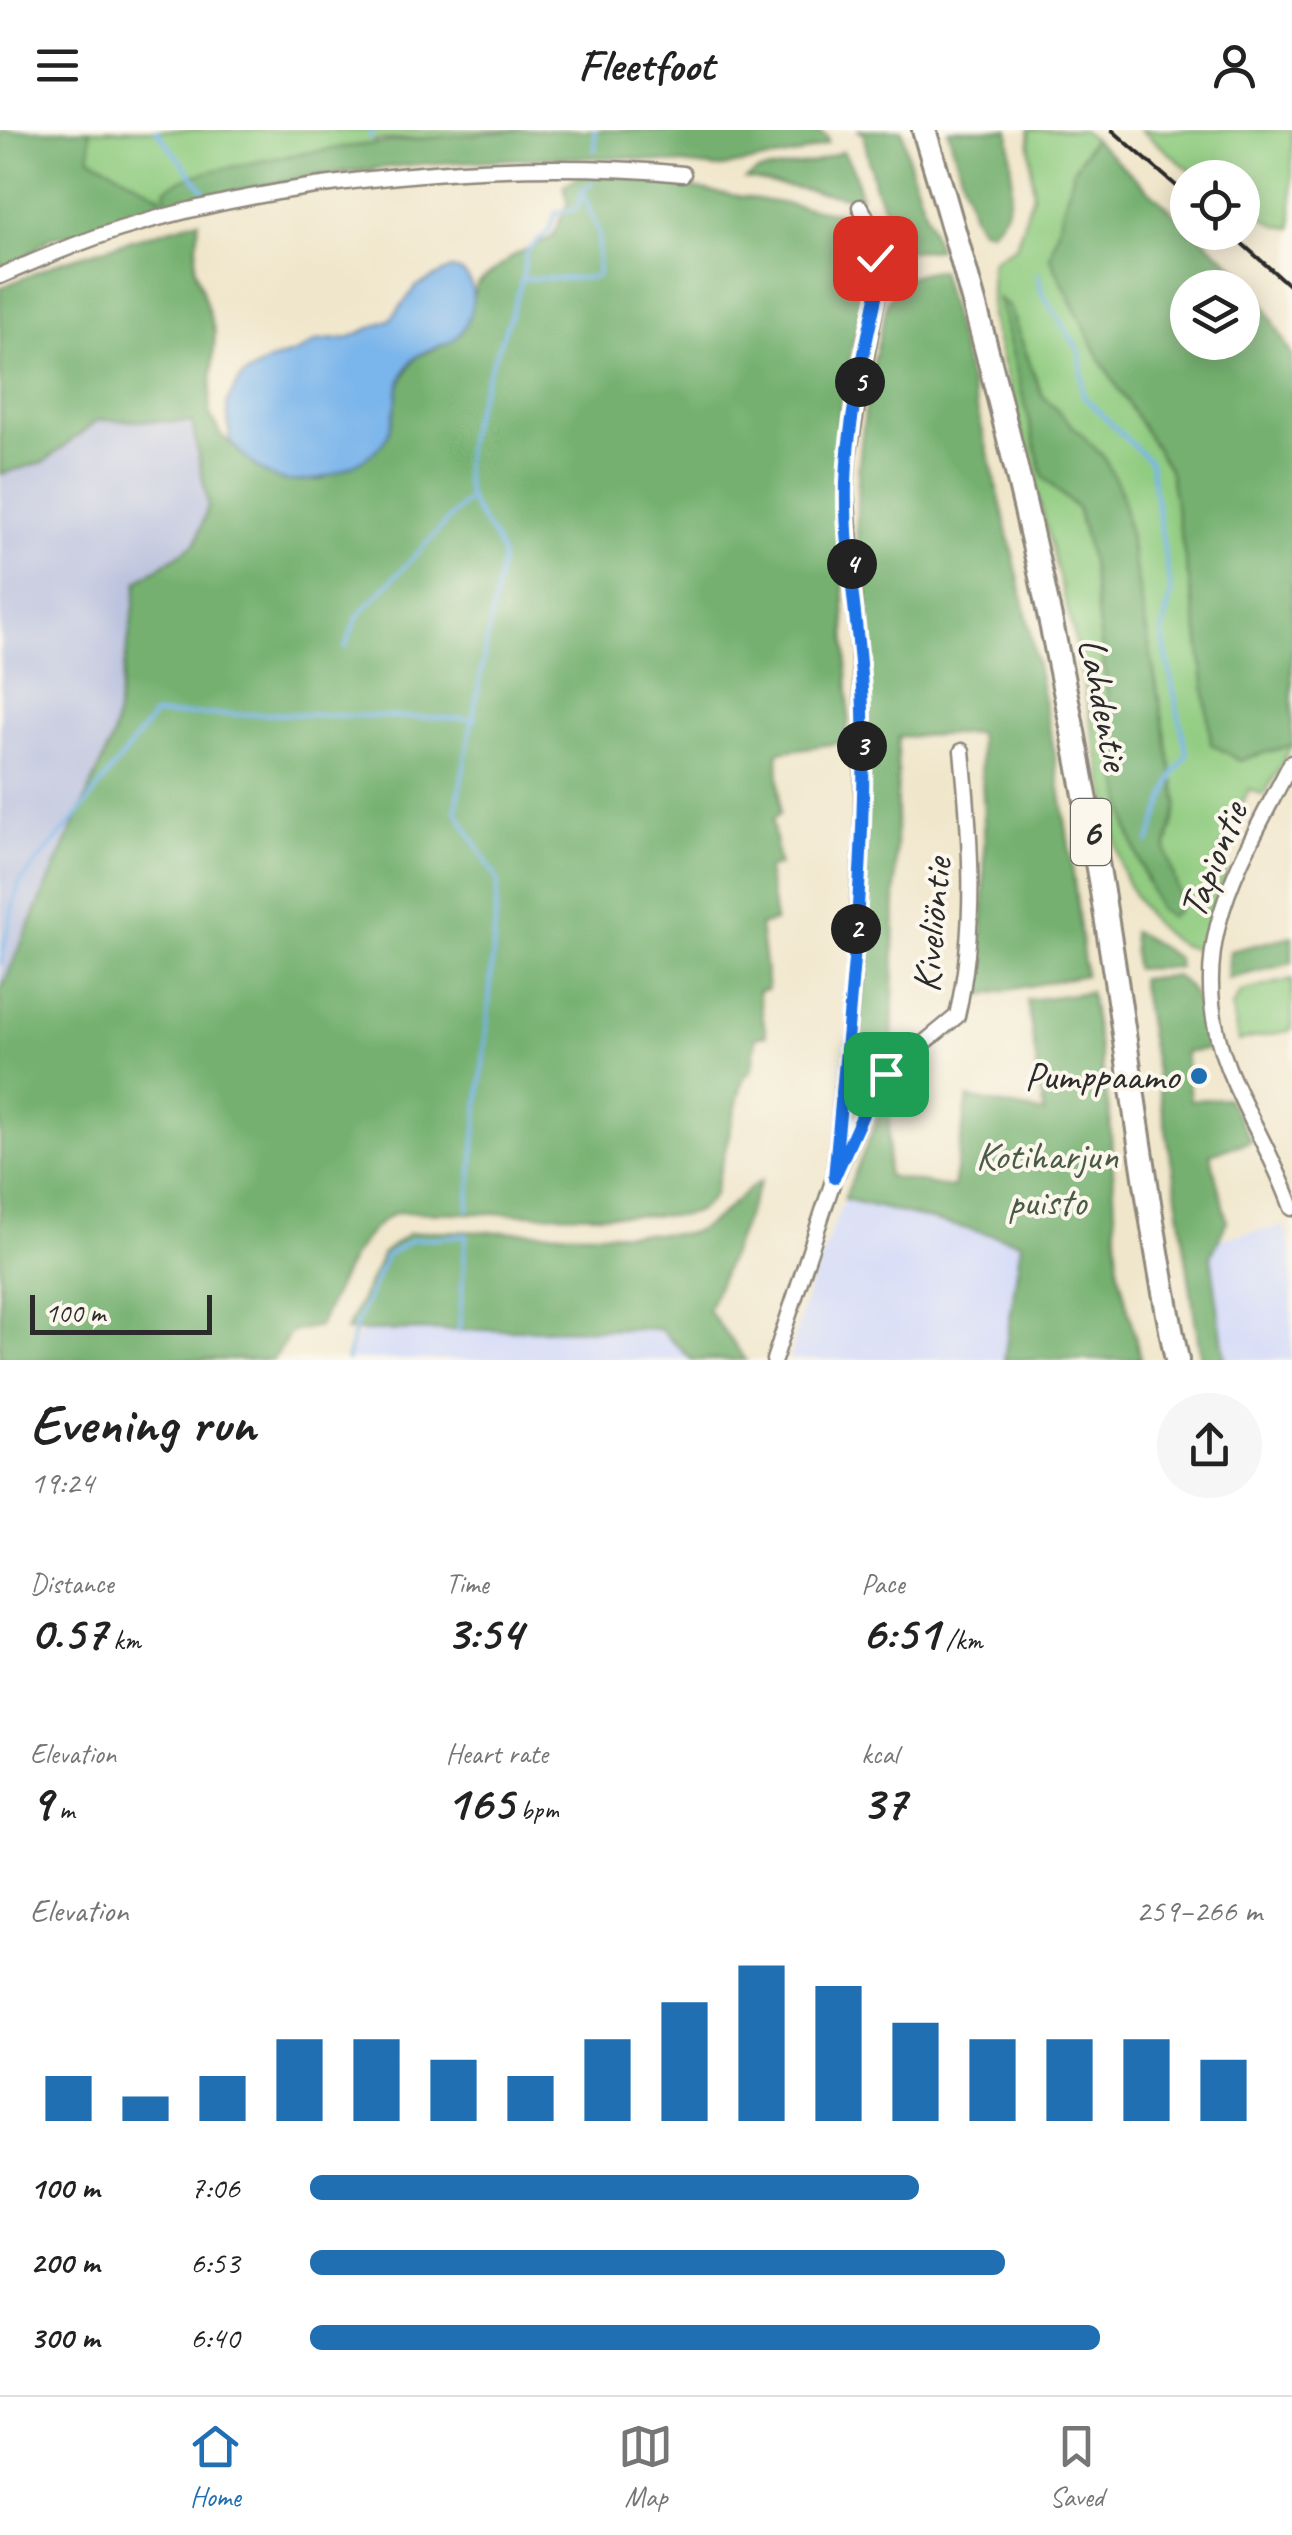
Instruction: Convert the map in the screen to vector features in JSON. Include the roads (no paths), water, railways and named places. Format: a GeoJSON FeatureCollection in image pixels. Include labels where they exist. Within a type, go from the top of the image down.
{"type":"FeatureCollection","features":[{"type":"Feature","properties":{"kind":"highway","name":"Lahdentie"},"geometry":{"type":"LineString","coordinates":[[924,130],[1028,514],[1099,874],[1153,1242],[1177,1360]]}},
{"type":"Feature","properties":{"kind":"street"},"geometry":{"type":"LineString","coordinates":[[0,276],[118,230],[183,211],[297,190],[466,171],[566,169],[683,174]]}},
{"type":"Feature","properties":{"kind":"street"},"geometry":{"type":"LineString","coordinates":[[774,1360],[834,1178],[853,980],[862,836],[863,710],[846,488],[848,456],[881,274],[872,228],[860,206]]}},
{"type":"Feature","properties":{"kind":"street","name":"Kiveliöntie"},"geometry":{"type":"LineString","coordinates":[[834,1178],[874,1090],[886,1074],[957,1016],[970,932],[973,868],[962,751]]}},
{"type":"Feature","properties":{"kind":"street","name":"Tapiontie"},"geometry":{"type":"LineString","coordinates":[[1291,763],[1234,874],[1216,925],[1210,997],[1226,1066],[1292,1208]]}},
{"type":"Feature","properties":{"kind":"water"},"geometry":{"type":"Polygon","coordinates":[[[451,269],[461,272],[471,285],[472,304],[466,323],[458,336],[421,353],[408,365],[387,436],[368,456],[338,472],[291,481],[264,473],[230,442],[227,402],[241,378],[267,362],[317,341],[348,338],[391,319],[417,286],[451,269]]]}},
{"type":"Feature","properties":{"kind":"waterway"},"geometry":{"type":"LineString","coordinates":[[156,130],[206,193]]}},
{"type":"Feature","properties":{"kind":"waterway"},"geometry":{"type":"LineString","coordinates":[[371,139],[372,130]]}},
{"type":"Feature","properties":{"kind":"waterway"},"geometry":{"type":"LineString","coordinates":[[595,130],[595,150]]}},
{"type":"Feature","properties":{"kind":"waterway"},"geometry":{"type":"LineString","coordinates":[[525,279],[597,276],[599,234],[582,191],[592,183]]}},
{"type":"Feature","properties":{"kind":"waterway"},"geometry":{"type":"LineString","coordinates":[[468,1210],[498,881],[456,810],[502,558],[469,497],[464,469],[467,440],[475,408],[512,312],[526,252],[549,231],[556,212],[577,209],[582,191]]}},
{"type":"Feature","properties":{"kind":"waterway"},"geometry":{"type":"LineString","coordinates":[[1038,274],[1042,293],[1080,352],[1083,396],[1150,462],[1171,593],[1162,634],[1187,755],[1174,774],[1149,842]]}},
{"type":"Feature","properties":{"kind":"waterway"},"geometry":{"type":"LineString","coordinates":[[345,647],[358,616],[469,498]]}},
{"type":"Feature","properties":{"kind":"waterway"},"geometry":{"type":"LineString","coordinates":[[0,963],[19,883],[76,817],[154,715],[475,719]]}},
{"type":"Feature","properties":{"kind":"waterway"},"geometry":{"type":"LineString","coordinates":[[347,1360],[357,1322],[386,1256],[411,1240],[466,1235],[459,1332]]}},
{"type":"Feature","properties":{"kind":"railway"},"geometry":{"type":"LineString","coordinates":[[1112,130],[1170,180]]}},
{"type":"Feature","properties":{"kind":"railway"},"geometry":{"type":"LineString","coordinates":[[1249,250],[1292,288]]}},
{"type":"Feature","properties":{"kind":"place","name":"Pumppaamo"},"geometry":{"type":"Point","coordinates":[1199,1076]}},
{"type":"Feature","properties":{"kind":"park label","name":"Kotiharjun puisto"},"geometry":{"type":"Point","coordinates":[1047,1179]}}]}
